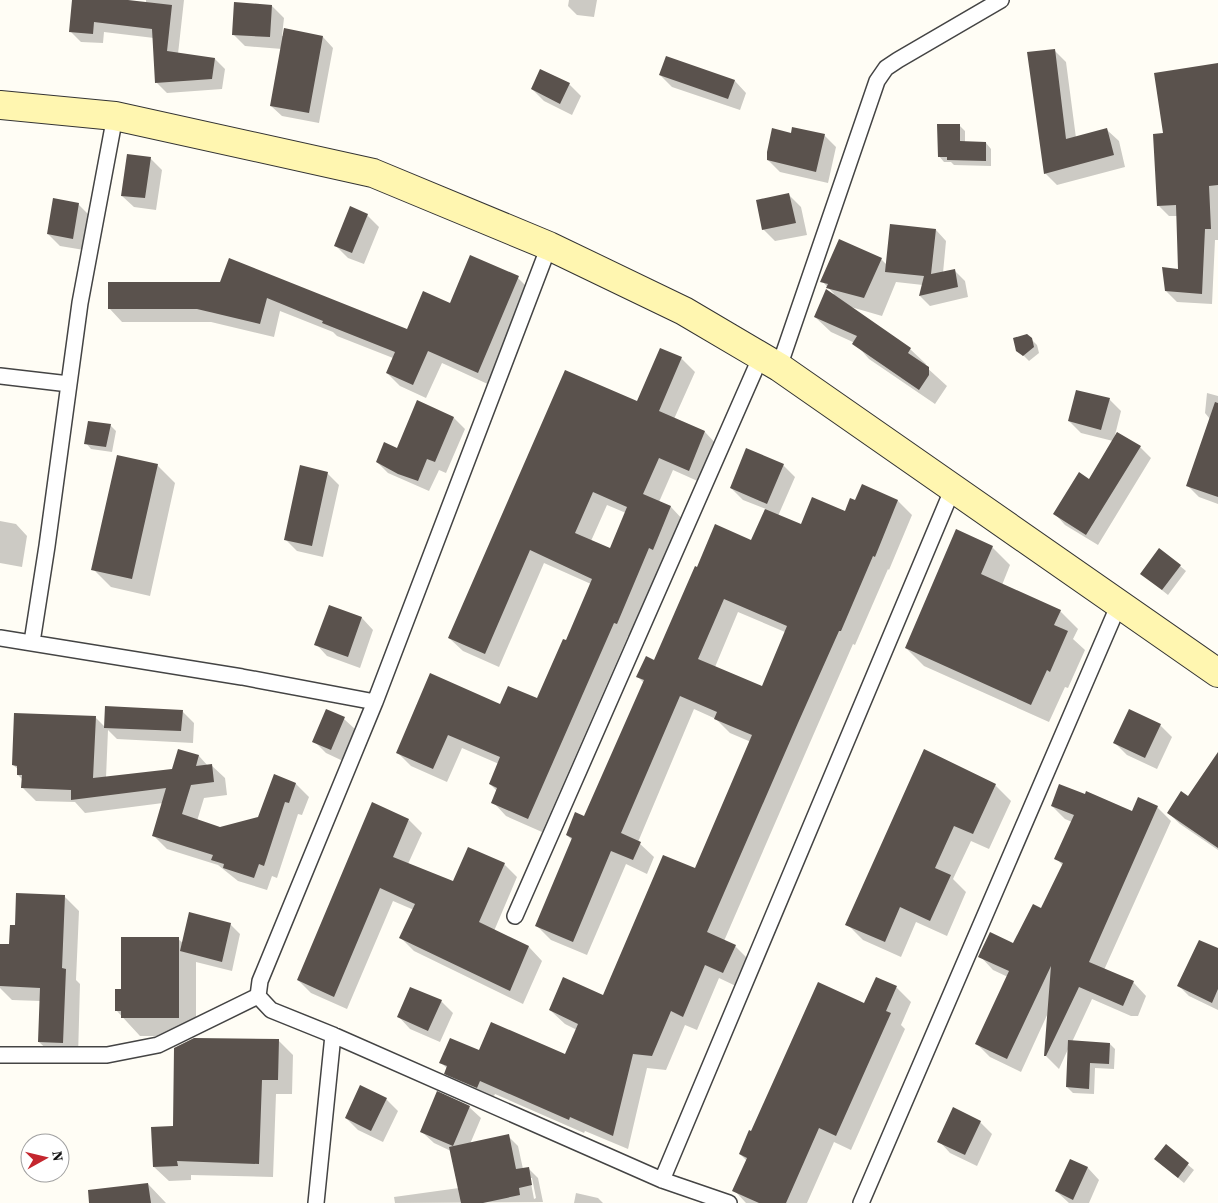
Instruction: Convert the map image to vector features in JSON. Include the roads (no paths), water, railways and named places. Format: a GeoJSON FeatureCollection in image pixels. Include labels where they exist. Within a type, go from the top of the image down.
{"type":"FeatureCollection","features":[{"type":"Feature","properties":{"kind":"main road"},"geometry":{"type":"LineString","coordinates":[[0,104],[114,116],[373,173],[549,246],[684,311],[770,362],[1218,673]]}},
{"type":"Feature","properties":{"kind":"lane"},"geometry":{"type":"LineString","coordinates":[[515,916],[770,362],[877,80],[886,68],[898,60],[1001,0]]}},
{"type":"Feature","properties":{"kind":"lane"},"geometry":{"type":"LineString","coordinates":[[32,642],[80,303],[114,116]]}},
{"type":"Feature","properties":{"kind":"lane"},"geometry":{"type":"LineString","coordinates":[[258,996],[260,981],[374,702],[549,246]]}},
{"type":"Feature","properties":{"kind":"lane"},"geometry":{"type":"LineString","coordinates":[[0,376],[69,384]]}},
{"type":"Feature","properties":{"kind":"lane"},"geometry":{"type":"LineString","coordinates":[[662,1180],[953,488]]}},
{"type":"Feature","properties":{"kind":"lane"},"geometry":{"type":"LineString","coordinates":[[860,1203],[1119,604]]}},
{"type":"Feature","properties":{"kind":"lane"},"geometry":{"type":"LineString","coordinates":[[0,638],[242,677],[374,702]]}},
{"type":"Feature","properties":{"kind":"lane"},"geometry":{"type":"LineString","coordinates":[[258,996],[271,1010],[333,1035],[662,1180],[729,1203]]}},
{"type":"Feature","properties":{"kind":"lane"},"geometry":{"type":"LineString","coordinates":[[0,1054],[107,1055],[158,1045],[258,996]]}},
{"type":"Feature","properties":{"kind":"lane"},"geometry":{"type":"LineString","coordinates":[[316,1203],[333,1035]]}}]}
